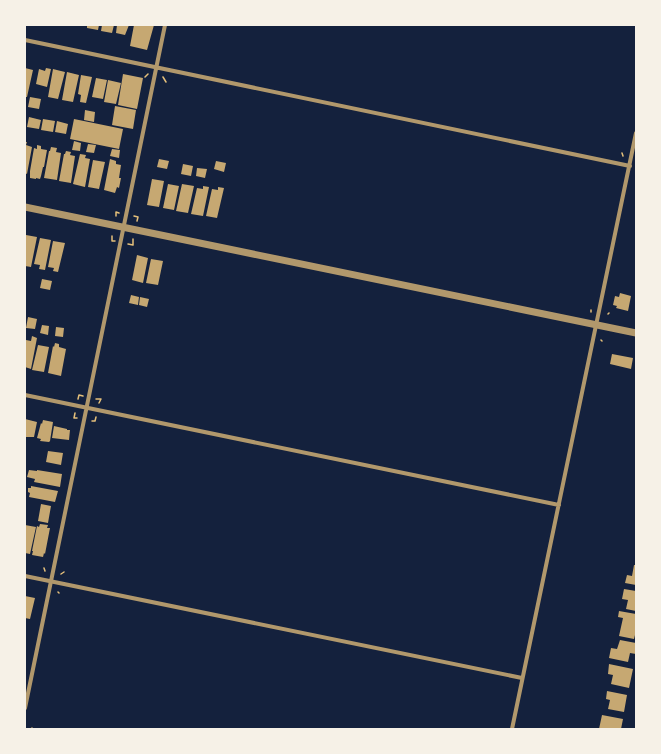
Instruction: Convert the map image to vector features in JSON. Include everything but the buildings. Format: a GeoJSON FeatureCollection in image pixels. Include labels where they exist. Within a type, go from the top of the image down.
{"type":"FeatureCollection","features":[{"type":"Feature","properties":{"kind":"street"},"geometry":{"type":"LineString","coordinates":[[25,708],[165,25]]}},
{"type":"Feature","properties":{"kind":"street"},"geometry":{"type":"LineString","coordinates":[[25,40],[630,166]]}},
{"type":"Feature","properties":{"kind":"street"},"geometry":{"type":"LineString","coordinates":[[512,729],[636,133]]}},
{"type":"Feature","properties":{"kind":"street"},"geometry":{"type":"LineString","coordinates":[[25,207],[636,333]]}},
{"type":"Feature","properties":{"kind":"street"},"geometry":{"type":"LineString","coordinates":[[25,395],[559,505]]}},
{"type":"Feature","properties":{"kind":"street"},"geometry":{"type":"LineString","coordinates":[[25,576],[522,678]]}},
{"type":"Feature","properties":{"kind":"path"},"geometry":{"type":"LineString","coordinates":[[145,77],[148,74]]}},
{"type":"Feature","properties":{"kind":"path"},"geometry":{"type":"LineString","coordinates":[[164,77],[166,82]]}},
{"type":"Feature","properties":{"kind":"path"},"geometry":{"type":"LineString","coordinates":[[134,216],[138,217],[137,220]]}},
{"type":"Feature","properties":{"kind":"path"},"geometry":{"type":"LineString","coordinates":[[128,244],[133,245],[133,239]]}},
{"type":"Feature","properties":{"kind":"path"},"geometry":{"type":"LineString","coordinates":[[78,399],[79,395],[83,396]]}},
{"type":"Feature","properties":{"kind":"path"},"geometry":{"type":"LineString","coordinates":[[96,398],[101,399],[100,403]]}},
{"type":"Feature","properties":{"kind":"path"},"geometry":{"type":"LineString","coordinates":[[75,413],[74,418],[78,418]]}},
{"type":"Feature","properties":{"kind":"path"},"geometry":{"type":"LineString","coordinates":[[92,421],[95,421],[96,417]]}}]}
